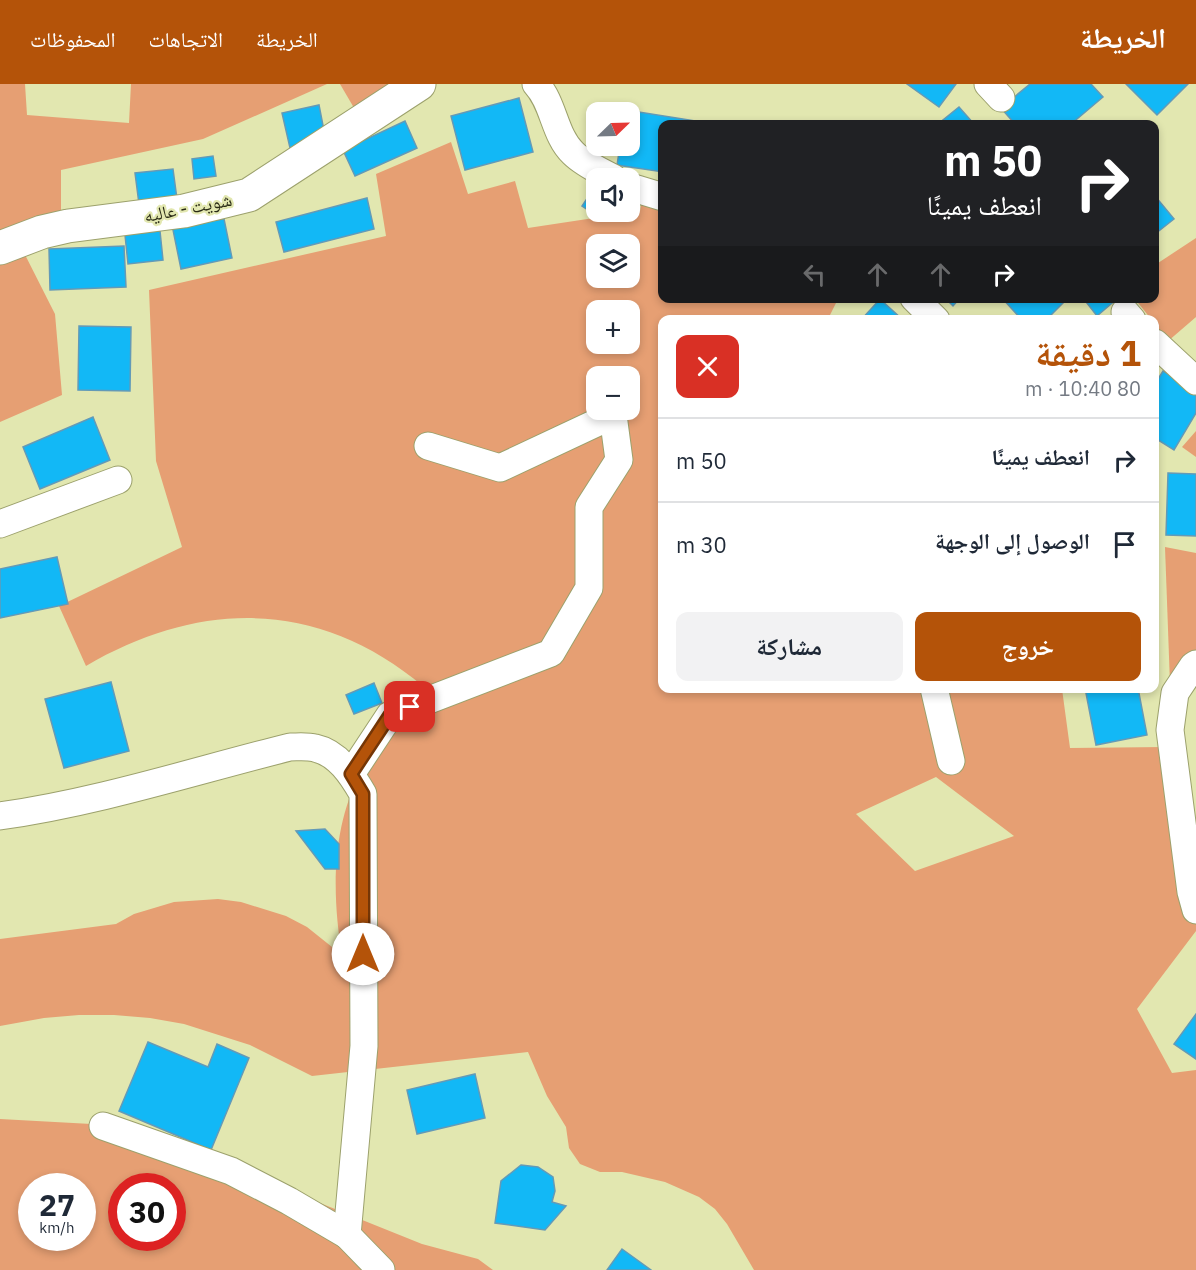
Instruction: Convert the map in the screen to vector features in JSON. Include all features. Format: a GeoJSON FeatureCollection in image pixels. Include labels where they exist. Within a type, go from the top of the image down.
{"type":"FeatureCollection","features":[{"type":"Feature","properties":{"kind":"street","name":"شويت - عاليه"},"geometry":{"type":"LineString","coordinates":[[0,248],[42,232],[68,226],[184,211],[249,195],[419,84]]}},
{"type":"Feature","properties":{"kind":"street"},"geometry":{"type":"LineString","coordinates":[[536,84],[548,102],[558,127],[573,152],[598,168]]}},
{"type":"Feature","properties":{"kind":"street"},"geometry":{"type":"LineString","coordinates":[[640,190],[658,195]]}},
{"type":"Feature","properties":{"kind":"street"},"geometry":{"type":"LineString","coordinates":[[919,303],[931,315]]}},
{"type":"Feature","properties":{"kind":"street"},"geometry":{"type":"LineString","coordinates":[[1159,348],[1196,381]]}},
{"type":"Feature","properties":{"kind":"street"},"geometry":{"type":"LineString","coordinates":[[351,774],[390,715],[551,653],[589,588],[589,507],[619,459],[613,415],[500,468],[428,446]]}},
{"type":"Feature","properties":{"kind":"street"},"geometry":{"type":"LineString","coordinates":[[0,524],[118,480]]}},
{"type":"Feature","properties":{"kind":"street"},"geometry":{"type":"LineString","coordinates":[[1196,664],[1192,666],[1175,693],[1170,730],[1191,892],[1196,910]]}},
{"type":"Feature","properties":{"kind":"street"},"geometry":{"type":"LineString","coordinates":[[935,693],[951,761]]}},
{"type":"Feature","properties":{"kind":"street"},"geometry":{"type":"LineString","coordinates":[[0,816],[45,810],[86,801],[290,747],[314,747],[332,755],[351,774],[363,794],[364,1046],[347,1235]]}},
{"type":"Feature","properties":{"kind":"street"},"geometry":{"type":"LineString","coordinates":[[103,1126],[231,1171],[290,1201],[347,1235],[381,1270]]}},
{"type":"Feature","properties":{"kind":"shaded area"},"geometry":{"type":"Polygon","coordinates":[[[0,84],[25,84],[27,115],[129,123],[131,84],[327,84],[203,139],[61,170],[61,212],[12,229],[55,314],[62,395],[0,422],[0,84]]]}},
{"type":"Feature","properties":{"kind":"shaded area"},"geometry":{"type":"Polygon","coordinates":[[[340,84],[406,84],[357,113],[340,84]]]}},
{"type":"Feature","properties":{"kind":"shaded area"},"geometry":{"type":"Polygon","coordinates":[[[451,142],[468,194],[515,181],[528,228],[586,219],[586,222],[640,222],[646,178],[658,181],[658,303],[836,303],[830,315],[658,315],[658,693],[1063,693],[1070,748],[1165,747],[1196,831],[1196,931],[1137,1009],[1172,1073],[1196,1070],[1196,1270],[754,1270],[727,1224],[715,1209],[699,1197],[665,1182],[622,1172],[600,1172],[580,1164],[569,1148],[566,1127],[547,1096],[528,1052],[312,1076],[250,1045],[184,1024],[150,1018],[79,1015],[44,1018],[0,1026],[0,939],[116,924],[134,914],[174,902],[218,899],[241,902],[286,916],[307,927],[342,955],[337,909],[336,862],[344,816],[351,793],[361,772],[381,741],[424,687],[384,658],[343,637],[302,624],[259,618],[216,620],[173,629],[129,644],[86,666],[59,606],[182,547],[156,461],[149,290],[386,236],[376,174],[451,142]],[[936,777],[856,814],[915,871],[1014,836],[936,777]]]}},
{"type":"Feature","properties":{"kind":"shaded area"},"geometry":{"type":"Polygon","coordinates":[[[1196,238],[1196,317],[1167,342],[1159,331],[1159,315],[1148,315],[1138,303],[1159,303],[1159,262],[1196,238]]]}},
{"type":"Feature","properties":{"kind":"shaded area"},"geometry":{"type":"Polygon","coordinates":[[[1196,431],[1196,457],[1182,447],[1196,431]]]}},
{"type":"Feature","properties":{"kind":"shaded area"},"geometry":{"type":"Polygon","coordinates":[[[1165,547],[1196,553],[1196,673],[1170,684],[1165,547]]]}},
{"type":"Feature","properties":{"kind":"shaded area"},"geometry":{"type":"Polygon","coordinates":[[[0,1119],[128,1126],[422,1244],[478,1259],[493,1270],[0,1270],[0,1119]]]}},
{"type":"Feature","properties":{"kind":"building"},"geometry":{"type":"Polygon","coordinates":[[[907,84],[956,84],[939,107],[907,84]]]}},
{"type":"Feature","properties":{"kind":"building"},"geometry":{"type":"Polygon","coordinates":[[[1030,84],[1091,84],[1103,97],[1076,120],[1012,120],[1001,108],[1030,84]]]}},
{"type":"Feature","properties":{"kind":"building"},"geometry":{"type":"Polygon","coordinates":[[[1126,84],[1188,84],[1157,115],[1126,84]]]}},
{"type":"Feature","properties":{"kind":"building"},"geometry":{"type":"Polygon","coordinates":[[[519,98],[533,152],[465,170],[451,116],[519,98]]]}},
{"type":"Feature","properties":{"kind":"building"},"geometry":{"type":"Polygon","coordinates":[[[319,105],[326,141],[290,148],[282,113],[319,105]]]}},
{"type":"Feature","properties":{"kind":"building"},"geometry":{"type":"Polygon","coordinates":[[[959,107],[970,120],[943,120],[959,107]]]}},
{"type":"Feature","properties":{"kind":"building"},"geometry":{"type":"Polygon","coordinates":[[[640,112],[690,120],[658,120],[658,171],[617,165],[618,156],[640,156],[640,112]]]}},
{"type":"Feature","properties":{"kind":"building"},"geometry":{"type":"Polygon","coordinates":[[[405,121],[417,148],[355,176],[343,150],[405,121]]]}},
{"type":"Feature","properties":{"kind":"building"},"geometry":{"type":"Polygon","coordinates":[[[213,156],[216,176],[194,179],[192,159],[213,156]]]}},
{"type":"Feature","properties":{"kind":"building"},"geometry":{"type":"Polygon","coordinates":[[[173,169],[177,199],[139,204],[135,173],[173,169]]]}},
{"type":"Feature","properties":{"kind":"building"},"geometry":{"type":"Polygon","coordinates":[[[367,198],[374,229],[284,252],[276,222],[367,198]]]}},
{"type":"Feature","properties":{"kind":"building"},"geometry":{"type":"Polygon","coordinates":[[[1159,201],[1174,219],[1159,231],[1159,201]]]}},
{"type":"Feature","properties":{"kind":"building"},"geometry":{"type":"Polygon","coordinates":[[[224,219],[232,258],[181,269],[172,225],[224,219]]]}},
{"type":"Feature","properties":{"kind":"building"},"geometry":{"type":"Polygon","coordinates":[[[160,231],[163,260],[128,264],[125,235],[160,231]]]}},
{"type":"Feature","properties":{"kind":"building"},"geometry":{"type":"Polygon","coordinates":[[[124,246],[126,287],[50,290],[49,249],[124,246]]]}},
{"type":"Feature","properties":{"kind":"building"},"geometry":{"type":"Polygon","coordinates":[[[876,303],[884,303],[898,315],[866,315],[876,303]]]}},
{"type":"Feature","properties":{"kind":"building"},"geometry":{"type":"Polygon","coordinates":[[[1007,303],[1063,303],[1051,315],[1017,315],[1007,303]]]}},
{"type":"Feature","properties":{"kind":"building"},"geometry":{"type":"Polygon","coordinates":[[[1087,303],[1112,303],[1098,315],[1087,303]]]}},
{"type":"Feature","properties":{"kind":"building"},"geometry":{"type":"Polygon","coordinates":[[[79,326],[131,327],[130,391],[78,390],[79,326]]]}},
{"type":"Feature","properties":{"kind":"building"},"geometry":{"type":"Polygon","coordinates":[[[1163,371],[1196,390],[1196,413],[1174,450],[1159,441],[1159,378],[1163,371]]]}},
{"type":"Feature","properties":{"kind":"building"},"geometry":{"type":"Polygon","coordinates":[[[93,417],[110,460],[40,489],[23,447],[93,417]]]}},
{"type":"Feature","properties":{"kind":"building"},"geometry":{"type":"Polygon","coordinates":[[[1168,473],[1196,474],[1196,536],[1166,535],[1168,473]]]}},
{"type":"Feature","properties":{"kind":"building"},"geometry":{"type":"Polygon","coordinates":[[[57,557],[68,604],[0,618],[0,569],[57,557]]]}},
{"type":"Feature","properties":{"kind":"building"},"geometry":{"type":"Polygon","coordinates":[[[111,682],[129,751],[64,768],[45,699],[111,682]]]}},
{"type":"Feature","properties":{"kind":"building"},"geometry":{"type":"Polygon","coordinates":[[[374,683],[382,703],[354,714],[346,695],[374,683]]]}},
{"type":"Feature","properties":{"kind":"building"},"geometry":{"type":"Polygon","coordinates":[[[1086,693],[1139,693],[1147,735],[1096,745],[1086,693]]]}},
{"type":"Feature","properties":{"kind":"building"},"geometry":{"type":"Polygon","coordinates":[[[325,829],[339,844],[339,869],[325,869],[296,831],[325,829]]]}},
{"type":"Feature","properties":{"kind":"building"},"geometry":{"type":"Polygon","coordinates":[[[1196,1014],[1196,1059],[1174,1044],[1196,1014]]]}},
{"type":"Feature","properties":{"kind":"building"},"geometry":{"type":"Polygon","coordinates":[[[148,1042],[208,1067],[217,1044],[249,1058],[211,1150],[119,1111],[148,1042]]]}},
{"type":"Feature","properties":{"kind":"building"},"geometry":{"type":"Polygon","coordinates":[[[475,1074],[485,1118],[417,1134],[407,1090],[475,1074]]]}},
{"type":"Feature","properties":{"kind":"building"},"geometry":{"type":"Polygon","coordinates":[[[521,1165],[538,1167],[553,1177],[555,1191],[552,1202],[566,1206],[545,1230],[495,1223],[501,1181],[521,1165]]]}},
{"type":"Feature","properties":{"kind":"building"},"geometry":{"type":"Polygon","coordinates":[[[622,1249],[651,1270],[607,1270],[622,1249]]]}},
{"type":"Feature","properties":{"kind":"route"},"geometry":{"type":"LineString","coordinates":[[363,954],[363,794],[351,774],[390,715],[410,707]]}}]}
